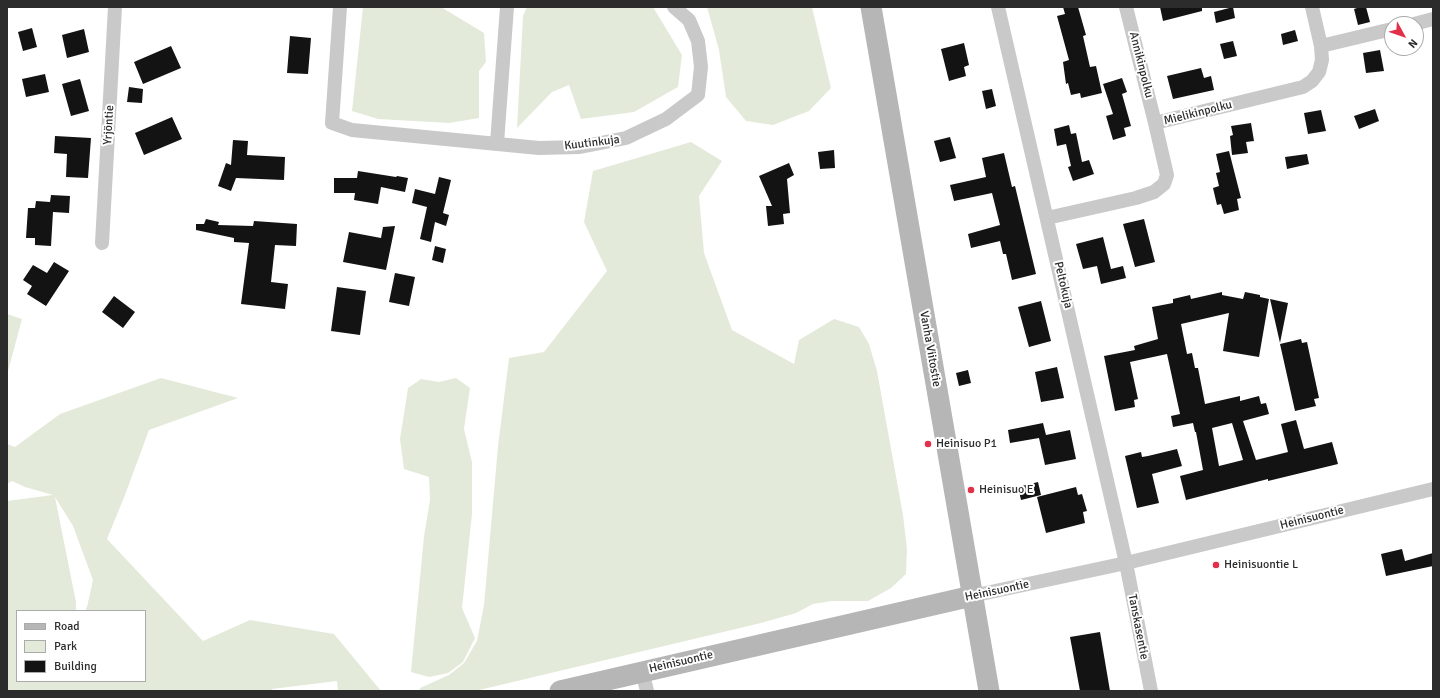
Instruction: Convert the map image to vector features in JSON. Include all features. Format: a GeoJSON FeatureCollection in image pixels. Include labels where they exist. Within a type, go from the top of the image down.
{"type":"FeatureCollection","features":[{"type":"Feature","properties":{"kind":"main road","name":"Vanha Viitostie"},"geometry":{"type":"LineString","coordinates":[[871,7],[989,691]]}},
{"type":"Feature","properties":{"kind":"main road","name":"Heinisuontie"},"geometry":{"type":"LineString","coordinates":[[560,691],[645,681],[972,596]]}},
{"type":"Feature","properties":{"kind":"street","name":"Yrjöntie"},"geometry":{"type":"LineString","coordinates":[[102,242],[115,7]]}},
{"type":"Feature","properties":{"kind":"street","name":"Kuutinkuja"},"geometry":{"type":"LineString","coordinates":[[340,7],[332,123],[352,130],[538,148],[580,147],[626,138],[666,119],[698,95],[700,67],[698,42],[689,20],[674,7]]}},
{"type":"Feature","properties":{"kind":"street"},"geometry":{"type":"LineString","coordinates":[[497,143],[507,7]]}},
{"type":"Feature","properties":{"kind":"street","name":"Peltokuja"},"geometry":{"type":"LineString","coordinates":[[998,7],[1126,563]]}},
{"type":"Feature","properties":{"kind":"street","name":"Annikinpolku"},"geometry":{"type":"LineString","coordinates":[[1126,7],[1155,123]]}},
{"type":"Feature","properties":{"kind":"street","name":"Mielikinpolku"},"geometry":{"type":"LineString","coordinates":[[1047,218],[1136,198],[1154,192],[1164,184],[1167,175],[1155,123],[1303,87],[1312,81],[1319,72],[1322,60],[1321,46],[1312,7]]}},
{"type":"Feature","properties":{"kind":"street"},"geometry":{"type":"LineString","coordinates":[[1321,46],[1384,31]]}},
{"type":"Feature","properties":{"kind":"street","name":"Heinisuontie"},"geometry":{"type":"LineString","coordinates":[[972,596],[1126,563],[1433,489]]}},
{"type":"Feature","properties":{"kind":"street","name":"Tanskasentie"},"geometry":{"type":"LineString","coordinates":[[1126,563],[1151,691]]}},
{"type":"Feature","properties":{"kind":"green space"},"geometry":{"type":"Polygon","coordinates":[[[363,7],[441,7],[484,33],[486,62],[479,71],[479,118],[449,123],[378,119],[352,111],[363,7]]]}},
{"type":"Feature","properties":{"kind":"green space"},"geometry":{"type":"Polygon","coordinates":[[[527,7],[653,7],[682,55],[678,87],[634,112],[581,119],[569,85],[552,92],[517,128],[523,16],[527,7]]]}},
{"type":"Feature","properties":{"kind":"green space"},"geometry":{"type":"Polygon","coordinates":[[[707,7],[812,7],[831,88],[809,111],[773,125],[746,121],[726,97],[719,50],[707,7]]]}},
{"type":"Feature","properties":{"kind":"green space"},"geometry":{"type":"Polygon","coordinates":[[[691,142],[722,161],[699,196],[704,253],[732,330],[794,364],[799,340],[834,319],[859,327],[869,344],[877,371],[903,515],[907,549],[906,574],[891,588],[868,601],[832,601],[813,604],[796,613],[761,623],[475,691],[420,691],[420,688],[449,675],[464,663],[477,641],[484,605],[498,446],[509,358],[544,352],[607,271],[584,222],[593,171],[691,142]]]}},
{"type":"Feature","properties":{"kind":"green space"},"geometry":{"type":"Polygon","coordinates":[[[7,314],[22,319],[7,375],[7,314]]]}},
{"type":"Feature","properties":{"kind":"green space"},"geometry":{"type":"Polygon","coordinates":[[[161,378],[238,398],[149,430],[107,539],[203,641],[250,620],[334,634],[381,691],[338,691],[337,681],[272,689],[273,691],[7,691],[7,501],[53,495],[25,487],[12,481],[7,484],[7,444],[15,447],[60,414],[161,378]],[[55,497],[76,602],[76,610],[16,610],[16,682],[146,682],[146,610],[86,610],[93,580],[73,526],[55,497]]]}},
{"type":"Feature","properties":{"kind":"green space"},"geometry":{"type":"Polygon","coordinates":[[[456,378],[470,388],[464,429],[472,462],[472,514],[462,608],[475,638],[463,662],[448,673],[429,677],[411,672],[424,536],[430,500],[429,477],[404,469],[400,439],[408,388],[421,379],[439,382],[456,378]]]}},
{"type":"Feature","properties":{"kind":"building"},"geometry":{"type":"Polygon","coordinates":[[[1063,7],[1078,7],[1086,35],[1083,36],[1090,67],[1096,66],[1102,93],[1081,98],[1080,93],[1071,95],[1068,83],[1066,84],[1063,62],[1069,60],[1057,16],[1065,14],[1063,7]]]}},
{"type":"Feature","properties":{"kind":"building"},"geometry":{"type":"Polygon","coordinates":[[[1160,7],[1202,7],[1202,11],[1163,21],[1160,7]]]}},
{"type":"Feature","properties":{"kind":"building"},"geometry":{"type":"Polygon","coordinates":[[[1233,7],[1235,18],[1216,23],[1214,12],[1233,7]]]}},
{"type":"Feature","properties":{"kind":"building"},"geometry":{"type":"Polygon","coordinates":[[[1366,7],[1370,22],[1358,25],[1354,9],[1366,7]]]}},
{"type":"Feature","properties":{"kind":"building"},"geometry":{"type":"Polygon","coordinates":[[[32,28],[37,47],[23,51],[18,32],[32,28]]]}},
{"type":"Feature","properties":{"kind":"building"},"geometry":{"type":"Polygon","coordinates":[[[84,29],[89,52],[67,58],[62,35],[84,29]]]}},
{"type":"Feature","properties":{"kind":"building"},"geometry":{"type":"Polygon","coordinates":[[[1295,30],[1298,41],[1283,45],[1281,34],[1295,30]]]}},
{"type":"Feature","properties":{"kind":"building"},"geometry":{"type":"Polygon","coordinates":[[[290,36],[311,38],[308,74],[287,73],[290,36]]]}},
{"type":"Feature","properties":{"kind":"building"},"geometry":{"type":"Polygon","coordinates":[[[1233,41],[1237,56],[1224,59],[1220,44],[1233,41]]]}},
{"type":"Feature","properties":{"kind":"building"},"geometry":{"type":"Polygon","coordinates":[[[964,43],[969,65],[964,67],[966,76],[949,81],[941,49],[964,43]]]}},
{"type":"Feature","properties":{"kind":"building"},"geometry":{"type":"Polygon","coordinates":[[[171,46],[181,68],[143,84],[134,62],[171,46]]]}},
{"type":"Feature","properties":{"kind":"building"},"geometry":{"type":"Polygon","coordinates":[[[1380,50],[1384,71],[1366,73],[1363,53],[1380,50]]]}},
{"type":"Feature","properties":{"kind":"building"},"geometry":{"type":"Polygon","coordinates":[[[1201,68],[1204,78],[1211,76],[1214,90],[1173,99],[1167,76],[1201,68]]]}},
{"type":"Feature","properties":{"kind":"building"},"geometry":{"type":"Polygon","coordinates":[[[45,74],[49,92],[26,97],[22,79],[45,74]]]}},
{"type":"Feature","properties":{"kind":"building"},"geometry":{"type":"Polygon","coordinates":[[[1122,78],[1127,92],[1122,94],[1131,126],[1124,128],[1126,136],[1113,140],[1106,116],[1113,114],[1103,84],[1122,78]]]}},
{"type":"Feature","properties":{"kind":"building"},"geometry":{"type":"Polygon","coordinates":[[[80,79],[89,111],[71,116],[62,84],[80,79]]]}},
{"type":"Feature","properties":{"kind":"building"},"geometry":{"type":"Polygon","coordinates":[[[129,87],[143,89],[142,103],[127,102],[129,87]]]}},
{"type":"Feature","properties":{"kind":"building"},"geometry":{"type":"Polygon","coordinates":[[[992,89],[996,106],[986,109],[982,91],[992,89]]]}},
{"type":"Feature","properties":{"kind":"building"},"geometry":{"type":"Polygon","coordinates":[[[1375,109],[1379,121],[1359,129],[1354,116],[1375,109]]]}},
{"type":"Feature","properties":{"kind":"building"},"geometry":{"type":"Polygon","coordinates":[[[1321,110],[1326,131],[1308,134],[1304,113],[1321,110]]]}},
{"type":"Feature","properties":{"kind":"building"},"geometry":{"type":"Polygon","coordinates":[[[172,117],[182,139],[144,155],[135,133],[172,117]]]}},
{"type":"Feature","properties":{"kind":"building"},"geometry":{"type":"Polygon","coordinates":[[[1251,123],[1254,141],[1246,142],[1248,153],[1232,155],[1230,136],[1233,135],[1231,126],[1251,123]]]}},
{"type":"Feature","properties":{"kind":"building"},"geometry":{"type":"Polygon","coordinates":[[[1069,125],[1071,134],[1076,133],[1082,162],[1089,160],[1094,174],[1073,181],[1068,167],[1071,166],[1066,144],[1057,146],[1054,129],[1069,125]]]}},
{"type":"Feature","properties":{"kind":"building"},"geometry":{"type":"Polygon","coordinates":[[[55,136],[91,138],[88,178],[66,177],[67,154],[54,153],[55,136]]]}},
{"type":"Feature","properties":{"kind":"building"},"geometry":{"type":"Polygon","coordinates":[[[950,137],[956,158],[940,162],[934,141],[950,137]]]}},
{"type":"Feature","properties":{"kind":"building"},"geometry":{"type":"Polygon","coordinates":[[[233,140],[248,141],[247,155],[285,157],[284,180],[236,178],[231,191],[218,186],[226,163],[231,165],[233,140]]]}},
{"type":"Feature","properties":{"kind":"building"},"geometry":{"type":"Polygon","coordinates":[[[834,150],[835,168],[820,169],[818,152],[834,150]]]}},
{"type":"Feature","properties":{"kind":"building"},"geometry":{"type":"Polygon","coordinates":[[[1229,151],[1241,198],[1237,199],[1239,210],[1224,214],[1221,204],[1217,205],[1213,188],[1219,186],[1216,173],[1220,172],[1216,154],[1229,151]]]}},
{"type":"Feature","properties":{"kind":"building"},"geometry":{"type":"Polygon","coordinates":[[[1004,153],[1012,187],[1015,186],[1036,274],[1012,280],[1006,254],[1003,254],[1000,241],[971,248],[968,234],[1000,225],[992,193],[954,201],[950,185],[986,177],[982,158],[1004,153]]]}},
{"type":"Feature","properties":{"kind":"building"},"geometry":{"type":"Polygon","coordinates":[[[1307,154],[1309,164],[1287,169],[1285,157],[1307,154]]]}},
{"type":"Feature","properties":{"kind":"building"},"geometry":{"type":"Polygon","coordinates":[[[789,163],[794,175],[787,179],[790,213],[783,214],[784,224],[768,226],[766,206],[772,206],[759,176],[789,163]]]}},
{"type":"Feature","properties":{"kind":"building"},"geometry":{"type":"Polygon","coordinates":[[[358,171],[408,178],[405,192],[381,187],[378,204],[354,200],[355,193],[334,193],[334,178],[357,178],[358,171]]]}},
{"type":"Feature","properties":{"kind":"building"},"geometry":{"type":"Polygon","coordinates":[[[439,177],[451,180],[443,213],[449,215],[446,226],[435,222],[431,242],[420,239],[427,207],[412,203],[415,189],[435,194],[439,177]]]}},
{"type":"Feature","properties":{"kind":"building"},"geometry":{"type":"Polygon","coordinates":[[[51,195],[70,196],[69,213],[53,212],[51,246],[35,245],[35,238],[26,238],[28,208],[35,208],[36,201],[50,202],[51,195]]]}},
{"type":"Feature","properties":{"kind":"building"},"geometry":{"type":"Polygon","coordinates":[[[206,219],[219,222],[218,225],[253,226],[254,221],[297,224],[296,246],[275,245],[271,282],[288,284],[285,309],[241,304],[249,243],[234,242],[234,238],[196,230],[196,224],[204,224],[206,219]]]}},
{"type":"Feature","properties":{"kind":"building"},"geometry":{"type":"Polygon","coordinates":[[[1144,219],[1155,262],[1135,267],[1123,224],[1144,219]]]}},
{"type":"Feature","properties":{"kind":"building"},"geometry":{"type":"Polygon","coordinates":[[[395,226],[386,270],[343,262],[349,232],[381,238],[383,227],[395,226]]]}},
{"type":"Feature","properties":{"kind":"building"},"geometry":{"type":"Polygon","coordinates":[[[1103,237],[1111,269],[1123,266],[1126,278],[1101,284],[1097,266],[1083,269],[1076,244],[1103,237]]]}},
{"type":"Feature","properties":{"kind":"building"},"geometry":{"type":"Polygon","coordinates":[[[435,246],[446,249],[443,263],[432,260],[435,246]]]}},
{"type":"Feature","properties":{"kind":"building"},"geometry":{"type":"Polygon","coordinates":[[[54,262],[69,271],[46,306],[27,294],[32,286],[23,280],[33,265],[47,273],[54,262]]]}},
{"type":"Feature","properties":{"kind":"building"},"geometry":{"type":"Polygon","coordinates":[[[395,273],[415,277],[409,306],[389,302],[395,273]]]}},
{"type":"Feature","properties":{"kind":"building"},"geometry":{"type":"Polygon","coordinates":[[[337,287],[366,291],[360,335],[331,331],[337,287]]]}},
{"type":"Feature","properties":{"kind":"building"},"geometry":{"type":"Polygon","coordinates":[[[1222,292],[1222,295],[1243,299],[1245,292],[1260,295],[1260,297],[1269,299],[1259,357],[1223,351],[1229,313],[1181,324],[1187,354],[1192,353],[1195,368],[1198,368],[1205,404],[1240,396],[1240,401],[1259,396],[1261,404],[1266,403],[1269,414],[1243,421],[1256,460],[1288,452],[1281,424],[1296,420],[1304,449],[1332,442],[1338,464],[1268,481],[1268,479],[1186,500],[1180,476],[1203,470],[1193,423],[1173,427],[1171,416],[1180,414],[1167,354],[1130,362],[1138,399],[1134,400],[1135,407],[1115,411],[1104,356],[1135,350],[1134,346],[1158,339],[1152,307],[1173,303],[1173,299],[1190,295],[1191,299],[1222,292]],[[1232,423],[1212,428],[1219,466],[1243,460],[1232,423]]]}},
{"type":"Feature","properties":{"kind":"building"},"geometry":{"type":"Polygon","coordinates":[[[114,296],[135,312],[123,328],[102,312],[114,296]]]}},
{"type":"Feature","properties":{"kind":"building"},"geometry":{"type":"Polygon","coordinates":[[[1270,299],[1288,303],[1280,343],[1270,299]]]}},
{"type":"Feature","properties":{"kind":"building"},"geometry":{"type":"Polygon","coordinates":[[[1041,301],[1051,341],[1029,347],[1018,307],[1041,301]]]}},
{"type":"Feature","properties":{"kind":"building"},"geometry":{"type":"Polygon","coordinates":[[[1301,339],[1302,343],[1307,342],[1319,398],[1314,399],[1316,406],[1295,411],[1280,344],[1301,339]]]}},
{"type":"Feature","properties":{"kind":"building"},"geometry":{"type":"Polygon","coordinates":[[[1057,367],[1064,398],[1041,402],[1035,372],[1057,367]]]}},
{"type":"Feature","properties":{"kind":"building"},"geometry":{"type":"Polygon","coordinates":[[[968,370],[971,383],[959,386],[956,373],[968,370]]]}},
{"type":"Feature","properties":{"kind":"building"},"geometry":{"type":"Polygon","coordinates":[[[1043,423],[1046,435],[1070,430],[1076,459],[1045,465],[1039,438],[1010,443],[1008,430],[1043,423]]]}},
{"type":"Feature","properties":{"kind":"building"},"geometry":{"type":"Polygon","coordinates":[[[1177,449],[1182,466],[1152,474],[1159,503],[1137,508],[1125,456],[1141,452],[1142,457],[1177,449]]]}},
{"type":"Feature","properties":{"kind":"building"},"geometry":{"type":"Polygon","coordinates":[[[1038,482],[1041,495],[1021,500],[1018,487],[1038,482]]]}},
{"type":"Feature","properties":{"kind":"building"},"geometry":{"type":"Polygon","coordinates":[[[1076,487],[1078,495],[1082,494],[1087,511],[1083,512],[1085,523],[1046,533],[1037,497],[1076,487]]]}},
{"type":"Feature","properties":{"kind":"building"},"geometry":{"type":"Polygon","coordinates":[[[1402,549],[1405,561],[1433,553],[1433,566],[1386,576],[1381,554],[1402,549]]]}},
{"type":"Feature","properties":{"kind":"building"},"geometry":{"type":"Polygon","coordinates":[[[1100,632],[1110,691],[1080,691],[1070,637],[1100,632]]]}},
{"type":"Feature","properties":{"kind":"place","name":"Heinisuo P1"},"geometry":{"type":"Point","coordinates":[928,444]}},
{"type":"Feature","properties":{"kind":"place","name":"Heinisuo E"},"geometry":{"type":"Point","coordinates":[971,490]}},
{"type":"Feature","properties":{"kind":"place","name":"Heinisuontie L"},"geometry":{"type":"Point","coordinates":[1216,565]}}]}
